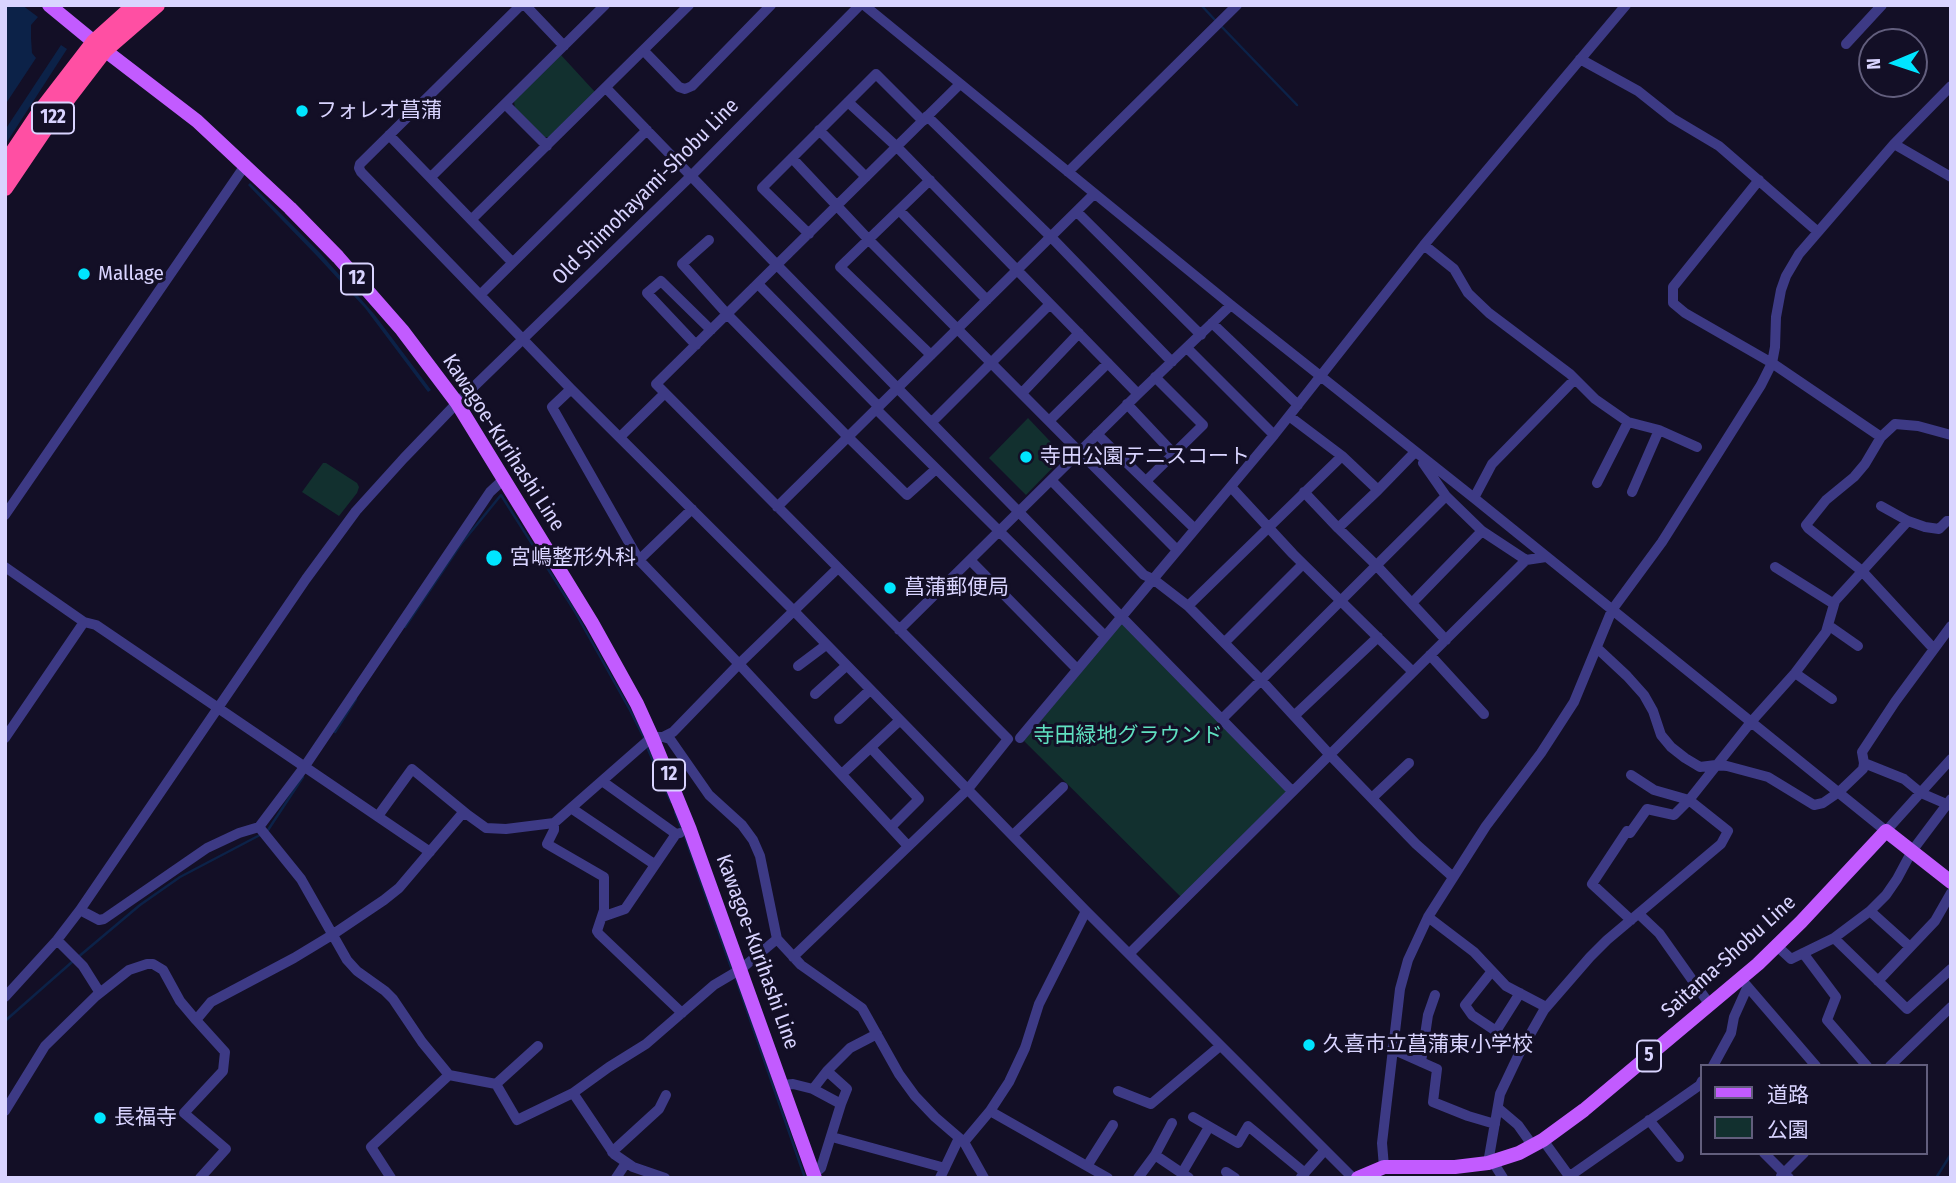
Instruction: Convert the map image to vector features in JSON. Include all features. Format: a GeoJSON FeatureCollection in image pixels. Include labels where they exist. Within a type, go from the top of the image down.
{"type":"FeatureCollection","features":[{"type":"Feature","properties":{"kind":"highway","name":"122"},"geometry":{"type":"LineString","coordinates":[[5,164],[37,116],[135,5]]}},
{"type":"Feature","properties":{"kind":"highway","name":"122"},"geometry":{"type":"LineString","coordinates":[[5,188],[99,46],[157,5]]}},
{"type":"Feature","properties":{"kind":"main road","name":"Kawagoe-Kurihashi Line"},"geometry":{"type":"LineString","coordinates":[[48,5],[197,121],[246,164],[338,257],[402,330],[457,403],[592,623],[658,737],[683,832],[741,969],[814,1176]]}},
{"type":"Feature","properties":{"kind":"main road"},"geometry":{"type":"LineString","coordinates":[[1886,831],[1951,882]]}},
{"type":"Feature","properties":{"kind":"main road","name":"Saitama-Shobu Line"},"geometry":{"type":"LineString","coordinates":[[1355,1178],[1384,1167],[1425,1173],[1490,1163],[1537,1144],[1584,1110],[1710,1005],[1744,983],[1886,831]]}},
{"type":"Feature","properties":{"kind":"street"},"geometry":{"type":"LineString","coordinates":[[564,46],[523,5],[360,164],[361,172],[1086,911],[1355,1178]]}},
{"type":"Feature","properties":{"kind":"street"},"geometry":{"type":"LineString","coordinates":[[430,177],[606,5]]}},
{"type":"Feature","properties":{"kind":"street"},"geometry":{"type":"LineString","coordinates":[[472,219],[689,5]]}},
{"type":"Feature","properties":{"kind":"street"},"geometry":{"type":"LineString","coordinates":[[644,51],[685,89],[692,86],[771,5]]}},
{"type":"Feature","properties":{"kind":"street"},"geometry":{"type":"LineString","coordinates":[[862,5],[1886,831],[1951,759]]}},
{"type":"Feature","properties":{"kind":"street","name":"Old Shimohayami-Shobu Line"},"geometry":{"type":"LineString","coordinates":[[5,997],[57,940],[80,910],[306,579],[356,511],[457,403],[691,176],[862,5]]}},
{"type":"Feature","properties":{"kind":"street"},"geometry":{"type":"LineString","coordinates":[[1068,172],[1237,5]]}},
{"type":"Feature","properties":{"kind":"street"},"geometry":{"type":"LineString","coordinates":[[1020,738],[1274,435],[1424,245],[1626,5]]}},
{"type":"Feature","properties":{"kind":"street"},"geometry":{"type":"LineString","coordinates":[[1846,44],[1882,5]]}},
{"type":"Feature","properties":{"kind":"street"},"geometry":{"type":"LineString","coordinates":[[1580,59],[1638,91],[1672,118],[1719,146],[1818,232]]}},
{"type":"Feature","properties":{"kind":"street"},"geometry":{"type":"LineString","coordinates":[[808,234],[762,188],[876,74],[1051,237],[1172,362]]}},
{"type":"Feature","properties":{"kind":"street"},"geometry":{"type":"LineString","coordinates":[[793,957],[968,789],[1007,739],[656,384],[960,83]]}},
{"type":"Feature","properties":{"kind":"street"},"geometry":{"type":"LineString","coordinates":[[1384,1167],[1382,1143],[1400,989],[1408,960],[1428,917],[1486,826],[1541,753],[1574,702],[1612,611],[1662,542],[1761,385],[1772,363],[1781,290],[1799,254],[1894,144],[1951,86]]}},
{"type":"Feature","properties":{"kind":"street"},"geometry":{"type":"LineString","coordinates":[[606,88],[1292,791]]}},
{"type":"Feature","properties":{"kind":"street"},"geometry":{"type":"LineString","coordinates":[[848,102],[930,180],[1138,394]]}},
{"type":"Feature","properties":{"kind":"street"},"geometry":{"type":"LineString","coordinates":[[505,104],[547,146]]}},
{"type":"Feature","properties":{"kind":"street"},"geometry":{"type":"LineString","coordinates":[[480,295],[647,130]]}},
{"type":"Feature","properties":{"kind":"street"},"geometry":{"type":"LineString","coordinates":[[819,130],[866,177]]}},
{"type":"Feature","properties":{"kind":"street"},"geometry":{"type":"LineString","coordinates":[[389,135],[512,262]]}},
{"type":"Feature","properties":{"kind":"street"},"geometry":{"type":"LineString","coordinates":[[1894,144],[1951,177]]}},
{"type":"Feature","properties":{"kind":"street"},"geometry":{"type":"LineString","coordinates":[[792,158],[869,240],[1177,551]]}},
{"type":"Feature","properties":{"kind":"street"},"geometry":{"type":"LineString","coordinates":[[5,515],[246,164]]}},
{"type":"Feature","properties":{"kind":"street"},"geometry":{"type":"LineString","coordinates":[[930,180],[840,267],[931,355]]}},
{"type":"Feature","properties":{"kind":"street"},"geometry":{"type":"LineString","coordinates":[[1759,180],[1673,287],[1673,303],[1685,313],[1772,363],[1881,438]]}},
{"type":"Feature","properties":{"kind":"street"},"geometry":{"type":"LineString","coordinates":[[777,507],[1094,194]]}},
{"type":"Feature","properties":{"kind":"street"},"geometry":{"type":"LineString","coordinates":[[899,210],[987,300]]}},
{"type":"Feature","properties":{"kind":"street"},"geometry":{"type":"LineString","coordinates":[[1077,212],[1201,335]]}},
{"type":"Feature","properties":{"kind":"street"},"geometry":{"type":"LineString","coordinates":[[709,240],[682,264],[727,314],[848,437],[907,495],[936,470]]}},
{"type":"Feature","properties":{"kind":"street"},"geometry":{"type":"LineString","coordinates":[[1424,245],[1454,270],[1468,293],[1489,313],[1575,379],[1595,399],[1628,422],[1659,430],[1697,447]]}},
{"type":"Feature","properties":{"kind":"street"},"geometry":{"type":"LineString","coordinates":[[696,345],[647,293],[661,281],[711,330]]}},
{"type":"Feature","properties":{"kind":"street"},"geometry":{"type":"LineString","coordinates":[[758,284],[936,470],[1105,636]]}},
{"type":"Feature","properties":{"kind":"street"},"geometry":{"type":"LineString","coordinates":[[932,422],[1050,304]]}},
{"type":"Feature","properties":{"kind":"street"},"geometry":{"type":"LineString","coordinates":[[899,630],[1231,305]]}},
{"type":"Feature","properties":{"kind":"street"},"geometry":{"type":"LineString","coordinates":[[1212,323],[1298,405]]}},
{"type":"Feature","properties":{"kind":"street"},"geometry":{"type":"LineString","coordinates":[[1022,393],[1079,333]]}},
{"type":"Feature","properties":{"kind":"street"},"geometry":{"type":"LineString","coordinates":[[1187,348],[1274,435]]}},
{"type":"Feature","properties":{"kind":"street"},"geometry":{"type":"LineString","coordinates":[[1049,421],[1108,363]]}},
{"type":"Feature","properties":{"kind":"street"},"geometry":{"type":"LineString","coordinates":[[1146,481],[1203,425],[1155,377]]}},
{"type":"Feature","properties":{"kind":"street"},"geometry":{"type":"LineString","coordinates":[[1474,498],[1492,464],[1575,379]]}},
{"type":"Feature","properties":{"kind":"street"},"geometry":{"type":"LineString","coordinates":[[571,389],[552,407],[639,560],[908,846]]}},
{"type":"Feature","properties":{"kind":"street"},"geometry":{"type":"LineString","coordinates":[[620,437],[665,393]]}},
{"type":"Feature","properties":{"kind":"street"},"geometry":{"type":"LineString","coordinates":[[1127,404],[1174,454]]}},
{"type":"Feature","properties":{"kind":"street"},"geometry":{"type":"LineString","coordinates":[[1289,416],[1342,456],[1378,490]]}},
{"type":"Feature","properties":{"kind":"street"},"geometry":{"type":"LineString","coordinates":[[1597,483],[1628,422]]}},
{"type":"Feature","properties":{"kind":"street"},"geometry":{"type":"LineString","coordinates":[[1933,648],[1862,571],[1806,525],[1826,500],[1860,471],[1881,438],[1895,424],[1918,426],[1951,435]]}},
{"type":"Feature","properties":{"kind":"street"},"geometry":{"type":"LineString","coordinates":[[1632,492],[1659,430]]}},
{"type":"Feature","properties":{"kind":"street"},"geometry":{"type":"LineString","coordinates":[[1097,434],[1195,529]]}},
{"type":"Feature","properties":{"kind":"street"},"geometry":{"type":"LineString","coordinates":[[1338,528],[1415,452]]}},
{"type":"Feature","properties":{"kind":"street"},"geometry":{"type":"LineString","coordinates":[[1415,452],[1446,496],[1482,531],[1526,560]]}},
{"type":"Feature","properties":{"kind":"street"},"geometry":{"type":"LineString","coordinates":[[1188,606],[1342,456]]}},
{"type":"Feature","properties":{"kind":"street"},"geometry":{"type":"LineString","coordinates":[[80,910],[99,920],[104,919],[207,848],[259,827],[305,766],[490,492],[504,479]]}},
{"type":"Feature","properties":{"kind":"street"},"geometry":{"type":"LineString","coordinates":[[1051,480],[1144,576],[1153,579],[1188,606],[1225,642],[1416,844],[1454,877]]}},
{"type":"Feature","properties":{"kind":"street"},"geometry":{"type":"LineString","coordinates":[[1231,487],[1303,564],[1413,672]]}},
{"type":"Feature","properties":{"kind":"street"},"geometry":{"type":"LineString","coordinates":[[1304,492],[1446,640]]}},
{"type":"Feature","properties":{"kind":"street"},"geometry":{"type":"LineString","coordinates":[[1223,718],[1446,496]]}},
{"type":"Feature","properties":{"kind":"street"},"geometry":{"type":"LineString","coordinates":[[1881,506],[1908,521],[1926,527],[1939,529],[1947,521],[1951,522]]}},
{"type":"Feature","properties":{"kind":"street"},"geometry":{"type":"LineString","coordinates":[[639,560],[692,509]]}},
{"type":"Feature","properties":{"kind":"street"},"geometry":{"type":"LineString","coordinates":[[1710,1005],[1659,933],[1592,884],[1626,831],[1630,833],[1647,809],[1674,815],[1689,800],[1826,632],[1834,604],[1908,521]]}},
{"type":"Feature","properties":{"kind":"street"},"geometry":{"type":"LineString","coordinates":[[1412,603],[1482,531]]}},
{"type":"Feature","properties":{"kind":"street"},"geometry":{"type":"LineString","coordinates":[[1129,954],[1526,560],[1546,557]]}},
{"type":"Feature","properties":{"kind":"street"},"geometry":{"type":"LineString","coordinates":[[970,560],[1077,669]]}},
{"type":"Feature","properties":{"kind":"street"},"geometry":{"type":"LineString","coordinates":[[1225,642],[1303,564]]}},
{"type":"Feature","properties":{"kind":"street"},"geometry":{"type":"LineString","coordinates":[[5,567],[84,622],[96,625],[430,852]]}},
{"type":"Feature","properties":{"kind":"street"},"geometry":{"type":"LineString","coordinates":[[1774,567],[1834,604]]}},
{"type":"Feature","properties":{"kind":"street"},"geometry":{"type":"LineString","coordinates":[[378,816],[412,769],[486,828],[554,822],[658,737],[673,732],[838,568]]}},
{"type":"Feature","properties":{"kind":"street"},"geometry":{"type":"LineString","coordinates":[[5,738],[84,622]]}},
{"type":"Feature","properties":{"kind":"street"},"geometry":{"type":"LineString","coordinates":[[1828,625],[1858,646]]}},
{"type":"Feature","properties":{"kind":"street"},"geometry":{"type":"LineString","coordinates":[[1597,648],[1644,695],[1653,710],[1661,735],[1671,747],[1700,767],[1716,765],[1768,777],[1814,805],[1823,803],[1839,792],[1863,769],[1862,752],[1951,626]]}},
{"type":"Feature","properties":{"kind":"street"},"geometry":{"type":"LineString","coordinates":[[1294,716],[1378,637]]}},
{"type":"Feature","properties":{"kind":"street"},"geometry":{"type":"LineString","coordinates":[[798,666],[826,645]]}},
{"type":"Feature","properties":{"kind":"street"},"geometry":{"type":"LineString","coordinates":[[1430,655],[1484,714]]}},
{"type":"Feature","properties":{"kind":"street"},"geometry":{"type":"LineString","coordinates":[[815,694],[846,666]]}},
{"type":"Feature","properties":{"kind":"street"},"geometry":{"type":"LineString","coordinates":[[1795,673],[1832,699]]}},
{"type":"Feature","properties":{"kind":"street"},"geometry":{"type":"LineString","coordinates":[[839,719],[870,690]]}},
{"type":"Feature","properties":{"kind":"street"},"geometry":{"type":"LineString","coordinates":[[842,774],[899,721]]}},
{"type":"Feature","properties":{"kind":"street"},"geometry":{"type":"LineString","coordinates":[[658,737],[670,739],[709,795],[742,825],[753,840],[760,856],[777,939],[793,957],[862,1008],[915,1097],[961,1140],[984,1178]]}},
{"type":"Feature","properties":{"kind":"street"},"geometry":{"type":"LineString","coordinates":[[871,748],[919,799],[891,827]]}},
{"type":"Feature","properties":{"kind":"street"},"geometry":{"type":"LineString","coordinates":[[1372,798],[1409,763]]}},
{"type":"Feature","properties":{"kind":"street"},"geometry":{"type":"LineString","coordinates":[[1777,946],[1791,959],[1834,938],[1870,911],[1897,879],[1912,851],[1949,803],[1921,793],[1904,779],[1864,763]]}},
{"type":"Feature","properties":{"kind":"street"},"geometry":{"type":"LineString","coordinates":[[1503,1178],[1490,1163],[1500,1094],[1546,1007],[1590,957],[1721,844],[1728,831],[1689,800],[1654,790],[1631,775]]}},
{"type":"Feature","properties":{"kind":"street"},"geometry":{"type":"LineString","coordinates":[[601,781],[683,832],[654,864],[625,909],[602,917]]}},
{"type":"Feature","properties":{"kind":"street"},"geometry":{"type":"LineString","coordinates":[[1013,835],[1063,787]]}},
{"type":"Feature","properties":{"kind":"street"},"geometry":{"type":"LineString","coordinates":[[571,808],[654,864]]}},
{"type":"Feature","properties":{"kind":"street"},"geometry":{"type":"LineString","coordinates":[[197,1020],[211,1002],[332,935],[399,888],[461,815],[468,814]]}},
{"type":"Feature","properties":{"kind":"street"},"geometry":{"type":"LineString","coordinates":[[554,822],[554,830],[547,844],[604,877],[604,910],[597,931],[599,934],[682,1013]]}},
{"type":"Feature","properties":{"kind":"street"},"geometry":{"type":"LineString","coordinates":[[259,827],[301,879],[347,960],[393,999],[422,1042],[449,1075],[495,1084],[517,1120],[573,1093],[646,1044],[714,985],[741,969],[777,939]]}},
{"type":"Feature","properties":{"kind":"street"},"geometry":{"type":"LineString","coordinates":[[1878,981],[1935,921],[1951,893]]}},
{"type":"Feature","properties":{"kind":"street"},"geometry":{"type":"LineString","coordinates":[[832,1137],[942,1173],[961,1140],[990,1111],[1009,1082],[1025,1048],[1039,1004],[1086,911]]}},
{"type":"Feature","properties":{"kind":"street"},"geometry":{"type":"LineString","coordinates":[[1870,911],[1910,947]]}},
{"type":"Feature","properties":{"kind":"street"},"geometry":{"type":"LineString","coordinates":[[1428,917],[1474,952],[1506,986],[1546,1007]]}},
{"type":"Feature","properties":{"kind":"street"},"geometry":{"type":"LineString","coordinates":[[1834,938],[1907,1009],[1951,969]]}},
{"type":"Feature","properties":{"kind":"street"},"geometry":{"type":"LineString","coordinates":[[57,940],[83,966],[100,993]]}},
{"type":"Feature","properties":{"kind":"street"},"geometry":{"type":"LineString","coordinates":[[1804,953],[1836,997],[1827,1020],[1865,1064]]}},
{"type":"Feature","properties":{"kind":"street"},"geometry":{"type":"LineString","coordinates":[[5,1111],[45,1046],[100,993],[129,970],[153,964],[163,970],[180,1001],[225,1052],[223,1071],[184,1113],[226,1149],[200,1178]]}},
{"type":"Feature","properties":{"kind":"street"},"geometry":{"type":"LineString","coordinates":[[1492,971],[1465,1005],[1472,1015],[1496,1031],[1520,993]]}},
{"type":"Feature","properties":{"kind":"street"},"geometry":{"type":"LineString","coordinates":[[1714,1064],[1731,1033],[1744,983]]}},
{"type":"Feature","properties":{"kind":"street"},"geometry":{"type":"LineString","coordinates":[[1744,983],[1814,1064]]}},
{"type":"Feature","properties":{"kind":"street"},"geometry":{"type":"LineString","coordinates":[[1421,1062],[1428,1015],[1435,995]]}},
{"type":"Feature","properties":{"kind":"street"},"geometry":{"type":"LineString","coordinates":[[1892,1064],[1951,1007]]}},
{"type":"Feature","properties":{"kind":"street"},"geometry":{"type":"LineString","coordinates":[[813,1089],[850,1048],[877,1034]]}},
{"type":"Feature","properties":{"kind":"street"},"geometry":{"type":"LineString","coordinates":[[1118,1091],[1150,1104],[1220,1045]]}},
{"type":"Feature","properties":{"kind":"street"},"geometry":{"type":"LineString","coordinates":[[495,1084],[538,1046]]}},
{"type":"Feature","properties":{"kind":"street"},"geometry":{"type":"LineString","coordinates":[[1392,1049],[1437,1069],[1433,1102],[1495,1124]]}},
{"type":"Feature","properties":{"kind":"street"},"geometry":{"type":"LineString","coordinates":[[814,1176],[821,1168],[847,1089],[827,1071]]}},
{"type":"Feature","properties":{"kind":"street"},"geometry":{"type":"LineString","coordinates":[[391,1178],[371,1147],[449,1075]]}},
{"type":"Feature","properties":{"kind":"street"},"geometry":{"type":"LineString","coordinates":[[782,1084],[813,1089],[841,1104]]}},
{"type":"Feature","properties":{"kind":"street"},"geometry":{"type":"LineString","coordinates":[[1498,1108],[1570,1176],[1700,1088]]}},
{"type":"Feature","properties":{"kind":"street"},"geometry":{"type":"LineString","coordinates":[[573,1093],[612,1152],[626,1163],[665,1178]]}},
{"type":"Feature","properties":{"kind":"street"},"geometry":{"type":"LineString","coordinates":[[612,1152],[659,1109],[666,1096]]}},
{"type":"Feature","properties":{"kind":"street"},"geometry":{"type":"LineString","coordinates":[[990,1111],[1097,1173],[1114,1125]]}},
{"type":"Feature","properties":{"kind":"street"},"geometry":{"type":"LineString","coordinates":[[1193,1116],[1238,1143],[1248,1126],[1303,1175],[1325,1150]]}},
{"type":"Feature","properties":{"kind":"street"},"geometry":{"type":"LineString","coordinates":[[1649,1120],[1679,1157]]}},
{"type":"Feature","properties":{"kind":"street"},"geometry":{"type":"LineString","coordinates":[[1138,1178],[1172,1123]]}},
{"type":"Feature","properties":{"kind":"street"},"geometry":{"type":"LineString","coordinates":[[1155,1154],[1185,1176],[1209,1127]]}},
{"type":"Feature","properties":{"kind":"street"},"geometry":{"type":"LineString","coordinates":[[1766,1155],[1784,1176],[1802,1155]]}},
{"type":"Feature","properties":{"kind":"street"},"geometry":{"type":"LineString","coordinates":[[617,1178],[626,1163]]}},
{"type":"Feature","properties":{"kind":"green space"},"geometry":{"type":"Polygon","coordinates":[[[561,55],[595,92],[550,137],[541,137],[515,109],[514,101],[561,55]]]}},
{"type":"Feature","properties":{"kind":"green space","name":"寺田公園テニスコート"},"geometry":{"type":"Polygon","coordinates":[[[1028,418],[1064,456],[1026,495],[989,458],[1028,418]]]}},
{"type":"Feature","properties":{"kind":"green space"},"geometry":{"type":"Polygon","coordinates":[[[323,463],[357,483],[359,487],[339,516],[302,492],[323,463]]]}},
{"type":"Feature","properties":{"kind":"green space","name":"寺田緑地グラウンド"},"geometry":{"type":"Polygon","coordinates":[[[1123,621],[1288,791],[1182,898],[1024,741],[1123,621]]]}},
{"type":"Feature","properties":{"kind":"water"},"geometry":{"type":"Polygon","coordinates":[[[5,5],[22,5],[38,17],[31,25],[32,53],[36,58],[5,105],[5,5]]]}},
{"type":"Feature","properties":{"kind":"water"},"geometry":{"type":"Polygon","coordinates":[[[61,45],[67,49],[5,145],[5,130],[61,45]]]}},
{"type":"Feature","properties":{"kind":"water"},"geometry":{"type":"Polygon","coordinates":[[[250,183],[320,253],[374,314],[431,390],[428,392],[365,308],[248,185],[250,183]]]}},
{"type":"Feature","properties":{"kind":"waterway"},"geometry":{"type":"LineString","coordinates":[[1201,5],[1215,20]]}},
{"type":"Feature","properties":{"kind":"waterway"},"geometry":{"type":"LineString","coordinates":[[1220,25],[1297,105]]}},
{"type":"Feature","properties":{"kind":"waterway"},"geometry":{"type":"LineString","coordinates":[[405,627],[461,544],[501,495],[574,610],[644,738]]}},
{"type":"Feature","properties":{"kind":"waterway"},"geometry":{"type":"LineString","coordinates":[[335,732],[356,699]]}},
{"type":"Feature","properties":{"kind":"waterway"},"geometry":{"type":"LineString","coordinates":[[647,747],[671,802]]}},
{"type":"Feature","properties":{"kind":"waterway"},"geometry":{"type":"LineString","coordinates":[[268,830],[303,777]]}},
{"type":"Feature","properties":{"kind":"waterway"},"geometry":{"type":"LineString","coordinates":[[675,812],[681,828]]}},
{"type":"Feature","properties":{"kind":"waterway"},"geometry":{"type":"LineString","coordinates":[[684,834],[732,970]]}},
{"type":"Feature","properties":{"kind":"waterway"},"geometry":{"type":"LineString","coordinates":[[77,958],[140,905],[180,877],[260,835]]}},
{"type":"Feature","properties":{"kind":"waterway"},"geometry":{"type":"LineString","coordinates":[[5,1021],[72,962]]}},
{"type":"Feature","properties":{"kind":"waterway"},"geometry":{"type":"LineString","coordinates":[[735,976],[805,1178]]}},
{"type":"Feature","properties":{"kind":"waterway"},"geometry":{"type":"LineString","coordinates":[[1936,1178],[1951,1154]]}},
{"type":"Feature","properties":{"kind":"place","name":"フォレオ菖蒲"},"geometry":{"type":"Point","coordinates":[302,111]}},
{"type":"Feature","properties":{"kind":"place","name":"Mallage"},"geometry":{"type":"Point","coordinates":[84,274]}},
{"type":"Feature","properties":{"kind":"place","name":"寺田公園テニスコート"},"geometry":{"type":"Point","coordinates":[1026,457]}},
{"type":"Feature","properties":{"kind":"place","name":"宮嶋整形外科"},"geometry":{"type":"Point","coordinates":[494,558]}},
{"type":"Feature","properties":{"kind":"place","name":"菖蒲郵便局"},"geometry":{"type":"Point","coordinates":[890,588]}},
{"type":"Feature","properties":{"kind":"place","name":"久喜市立菖蒲東小学校"},"geometry":{"type":"Point","coordinates":[1309,1045]}},
{"type":"Feature","properties":{"kind":"place","name":"長福寺"},"geometry":{"type":"Point","coordinates":[100,1118]}}]}
